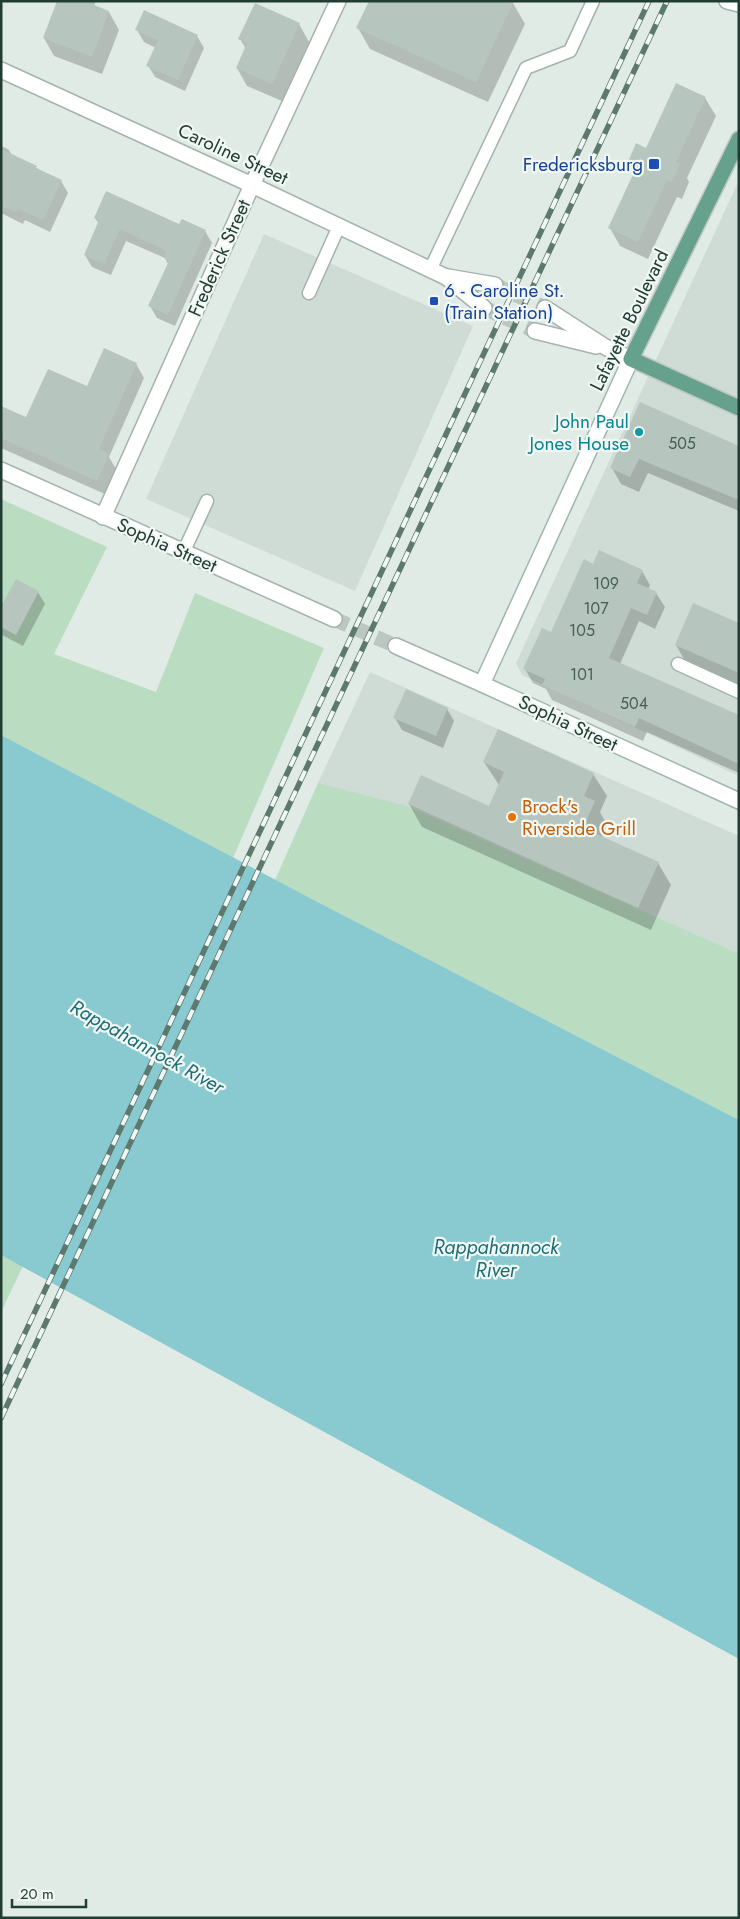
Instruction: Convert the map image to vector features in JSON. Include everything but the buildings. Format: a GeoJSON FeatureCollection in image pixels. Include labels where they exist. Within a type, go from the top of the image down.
{"type":"FeatureCollection","features":[{"type":"Feature","properties":{"kind":"main road","name":"Lafayette Boulevard"},"geometry":{"type":"LineString","coordinates":[[631,359],[739,138]]}},
{"type":"Feature","properties":{"kind":"main road"},"geometry":{"type":"LineString","coordinates":[[631,359],[739,408]]}},
{"type":"Feature","properties":{"kind":"street","name":"Frederick Street"},"geometry":{"type":"LineString","coordinates":[[104,517],[252,185],[338,1]]}},
{"type":"Feature","properties":{"kind":"street"},"geometry":{"type":"LineString","coordinates":[[727,1],[739,4]]}},
{"type":"Feature","properties":{"kind":"street","name":"Caroline Street"},"geometry":{"type":"LineString","coordinates":[[1,70],[252,185],[446,277],[495,285]]}},
{"type":"Feature","properties":{"kind":"street","name":"Caroline Street"},"geometry":{"type":"LineString","coordinates":[[446,277],[484,308]]}},
{"type":"Feature","properties":{"kind":"street"},"geometry":{"type":"LineString","coordinates":[[545,308],[607,348],[631,359]]}},
{"type":"Feature","properties":{"kind":"street"},"geometry":{"type":"LineString","coordinates":[[535,330],[607,348]]}},
{"type":"Feature","properties":{"kind":"street","name":"Lafayette Boulevard"},"geometry":{"type":"LineString","coordinates":[[482,684],[631,359]]}},
{"type":"Feature","properties":{"kind":"street","name":"Sophia Street"},"geometry":{"type":"LineString","coordinates":[[1,470],[334,619]]}},
{"type":"Feature","properties":{"kind":"street","name":"Sophia Street"},"geometry":{"type":"LineString","coordinates":[[396,646],[739,801]]}},
{"type":"Feature","properties":{"kind":"lane"},"geometry":{"type":"LineString","coordinates":[[430,270],[526,68],[570,51],[593,1]]}},
{"type":"Feature","properties":{"kind":"lane"},"geometry":{"type":"LineString","coordinates":[[309,293],[339,226]]}},
{"type":"Feature","properties":{"kind":"lane"},"geometry":{"type":"LineString","coordinates":[[183,552],[207,501]]}},
{"type":"Feature","properties":{"kind":"lane"},"geometry":{"type":"LineString","coordinates":[[678,664],[739,692]]}},
{"type":"Feature","properties":{"kind":"shaded area"},"geometry":{"type":"Polygon","coordinates":[[[739,180],[739,776],[522,675],[516,663],[739,180]]]}},
{"type":"Feature","properties":{"kind":"shaded area"},"geometry":{"type":"Polygon","coordinates":[[[264,234],[473,326],[355,591],[146,499],[264,234]]]}},
{"type":"Feature","properties":{"kind":"shaded area"},"geometry":{"type":"Polygon","coordinates":[[[370,672],[739,836],[739,955],[318,783],[370,672]]]}},
{"type":"Feature","properties":{"kind":"green space"},"geometry":{"type":"Polygon","coordinates":[[[1,499],[107,547],[54,654],[156,692],[195,593],[324,648],[233,858],[1,735],[1,499]]]}},
{"type":"Feature","properties":{"kind":"green space"},"geometry":{"type":"Polygon","coordinates":[[[318,783],[407,806],[739,954],[739,1120],[275,880],[318,783]]]}},
{"type":"Feature","properties":{"kind":"green space"},"geometry":{"type":"Polygon","coordinates":[[[1,1255],[23,1266],[1,1312],[1,1255]]]}},
{"type":"Feature","properties":{"kind":"water","name":"Rappahannock River"},"geometry":{"type":"Polygon","coordinates":[[[1,735],[308,897],[739,1120],[739,1659],[1,1255],[1,735]]]}},
{"type":"Feature","properties":{"kind":"tunnel"},"geometry":{"type":"LineString","coordinates":[[495,285],[545,308]]}},
{"type":"Feature","properties":{"kind":"tunnel"},"geometry":{"type":"LineString","coordinates":[[484,308],[535,331]]}},
{"type":"Feature","properties":{"kind":"tunnel"},"geometry":{"type":"LineString","coordinates":[[334,619],[396,646]]}},
{"type":"Feature","properties":{"kind":"railway"},"geometry":{"type":"LineString","coordinates":[[1,1384],[649,1]]}},
{"type":"Feature","properties":{"kind":"railway"},"geometry":{"type":"LineString","coordinates":[[1,1418],[667,1]]}},
{"type":"Feature","properties":{"kind":"place","name":"Fredericksburg"},"geometry":{"type":"Point","coordinates":[654,164]}},
{"type":"Feature","properties":{"kind":"place","name":"6 - Caroline St. (Train Station)"},"geometry":{"type":"Point","coordinates":[434,301]}},
{"type":"Feature","properties":{"kind":"place","name":"John Paul Jones House"},"geometry":{"type":"Point","coordinates":[639,432]}},
{"type":"Feature","properties":{"kind":"place","name":"Brock's Riverside Grill"},"geometry":{"type":"Point","coordinates":[512,817]}}]}
